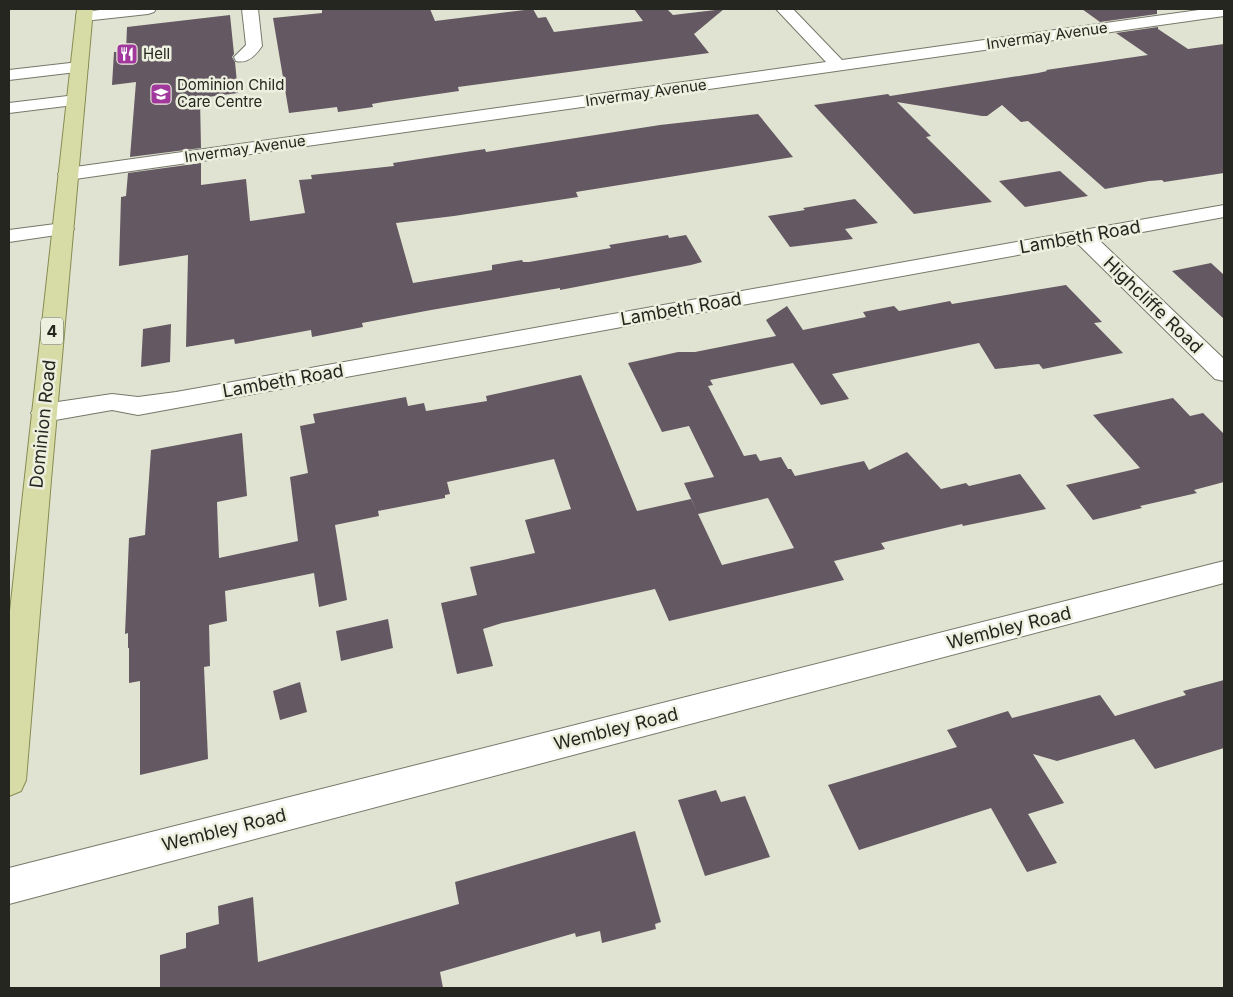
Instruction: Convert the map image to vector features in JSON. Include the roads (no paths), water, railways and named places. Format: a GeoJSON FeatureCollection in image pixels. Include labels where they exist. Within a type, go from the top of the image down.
{"type":"FeatureCollection","features":[{"type":"Feature","properties":{"kind":"main road","name":"Dominion Road"},"geometry":{"type":"LineString","coordinates":[[9,780],[12,702],[85,12]]}},
{"type":"Feature","properties":{"kind":"street"},"geometry":{"type":"LineString","coordinates":[[85,12],[148,9]]}},
{"type":"Feature","properties":{"kind":"street"},"geometry":{"type":"LineString","coordinates":[[242,56],[254,46],[250,9]]}},
{"type":"Feature","properties":{"kind":"street"},"geometry":{"type":"LineString","coordinates":[[784,9],[839,66]]}},
{"type":"Feature","properties":{"kind":"street","name":"Invermay Avenue"},"geometry":{"type":"LineString","coordinates":[[68,174],[1224,11]]}},
{"type":"Feature","properties":{"kind":"street"},"geometry":{"type":"LineString","coordinates":[[76,100],[11,108],[14,75],[79,67]]}},
{"type":"Feature","properties":{"kind":"street","name":"Lambeth Road"},"geometry":{"type":"LineString","coordinates":[[43,423],[113,420],[138,406],[1224,211]]}},
{"type":"Feature","properties":{"kind":"street"},"geometry":{"type":"LineString","coordinates":[[9,236],[63,229]]}},
{"type":"Feature","properties":{"kind":"street","name":"Highcliffe Road"},"geometry":{"type":"LineString","coordinates":[[1083,237],[1224,373]]}},
{"type":"Feature","properties":{"kind":"street","name":"Wembley Road"},"geometry":{"type":"LineString","coordinates":[[9,886],[1224,572]]}},
{"type":"Feature","properties":{"kind":"place","name":"Hell"},"geometry":{"type":"Point","coordinates":[127,54]}},
{"type":"Feature","properties":{"kind":"place","name":"Dominion Child Care Centre"},"geometry":{"type":"Point","coordinates":[161,94]}}]}
